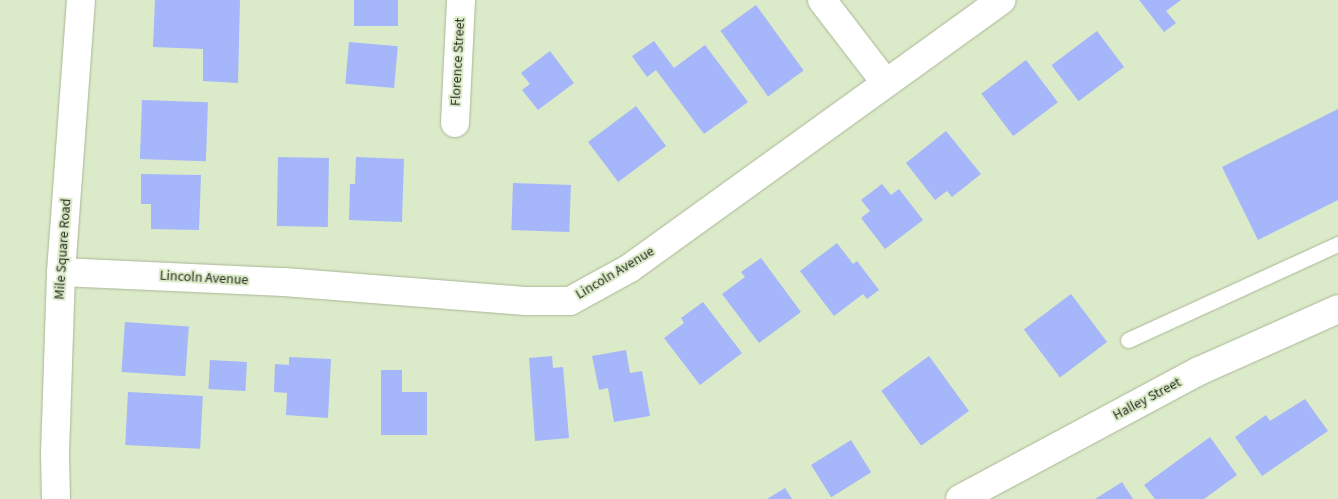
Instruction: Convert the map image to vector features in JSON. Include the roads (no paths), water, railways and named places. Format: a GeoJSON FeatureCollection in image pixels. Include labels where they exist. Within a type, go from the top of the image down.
{"type":"FeatureCollection","features":[{"type":"Feature","properties":{"kind":"street","name":"Mile Square Road"},"geometry":{"type":"LineString","coordinates":[[56,499],[55,454],[61,272],[81,0]]}},
{"type":"Feature","properties":{"kind":"street","name":"Florence Street"},"geometry":{"type":"LineString","coordinates":[[455,123],[461,0]]}},
{"type":"Feature","properties":{"kind":"street"},"geometry":{"type":"LineString","coordinates":[[822,0],[885,82]]}},
{"type":"Feature","properties":{"kind":"street","name":"Lincoln Avenue"},"geometry":{"type":"LineString","coordinates":[[61,272],[284,282],[528,301],[570,301],[630,268],[885,82],[1002,0]]}},
{"type":"Feature","properties":{"kind":"street","name":"Halley Street"},"geometry":{"type":"LineString","coordinates":[[960,499],[1199,371],[1338,309]]}},
{"type":"Feature","properties":{"kind":"lane"},"geometry":{"type":"LineString","coordinates":[[1128,340],[1338,244]]}}]}
